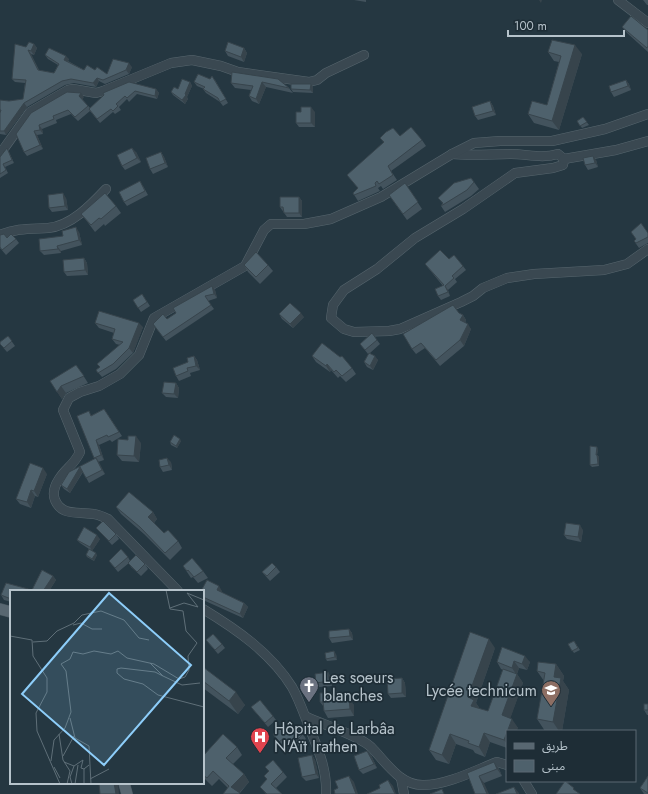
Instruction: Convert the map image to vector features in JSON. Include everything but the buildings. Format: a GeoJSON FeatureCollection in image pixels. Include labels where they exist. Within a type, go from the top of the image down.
{"type":"FeatureCollection","features":[{"type":"Feature","properties":{"kind":"main road"},"geometry":{"type":"LineString","coordinates":[[0,609],[10,612]]}},
{"type":"Feature","properties":{"kind":"main road"},"geometry":{"type":"LineString","coordinates":[[124,784],[127,794]]}},
{"type":"Feature","properties":{"kind":"street"},"geometry":{"type":"LineString","coordinates":[[618,0],[648,23]]}},
{"type":"Feature","properties":{"kind":"street"},"geometry":{"type":"LineString","coordinates":[[0,154],[30,112],[68,90],[73,89],[96,93],[171,62],[192,60],[214,64],[238,72],[309,82],[317,80],[326,73],[364,55]]}},
{"type":"Feature","properties":{"kind":"street"},"geometry":{"type":"LineString","coordinates":[[177,590],[108,519],[93,514],[66,512],[59,507],[54,498],[54,489],[60,478],[76,461],[80,452],[63,410],[69,398],[80,392],[99,386],[120,374],[139,355],[154,318],[245,266],[266,226],[271,224],[304,224],[331,219],[381,197],[452,154],[474,144],[500,141],[552,141],[605,129],[648,114]]}},
{"type":"Feature","properties":{"kind":"street"},"geometry":{"type":"LineString","coordinates":[[452,154],[472,156],[524,154],[540,157],[558,154],[564,159],[616,150],[648,141]]}},
{"type":"Feature","properties":{"kind":"street"},"geometry":{"type":"LineString","coordinates":[[564,159],[563,165],[554,168],[515,173],[463,209],[415,238],[378,268],[344,290],[333,305],[331,318],[344,329],[354,332],[389,331],[400,328],[452,306],[473,296],[483,288],[507,278],[534,274],[604,270],[627,264],[648,249]]}},
{"type":"Feature","properties":{"kind":"street"},"geometry":{"type":"LineString","coordinates":[[0,236],[13,230],[60,226],[87,208],[106,189]]}},
{"type":"Feature","properties":{"kind":"street"},"geometry":{"type":"LineString","coordinates":[[204,610],[233,627],[265,654],[292,687],[307,717],[326,777],[326,794]]}},
{"type":"Feature","properties":{"kind":"street"},"geometry":{"type":"LineString","coordinates":[[307,717],[357,738],[370,746],[401,778],[412,783],[423,785],[439,784],[497,762],[506,765]]}},
{"type":"Feature","properties":{"kind":"street"},"geometry":{"type":"LineString","coordinates":[[401,778],[404,794]]}},
{"type":"Feature","properties":{"kind":"street"},"geometry":{"type":"LineString","coordinates":[[525,782],[532,794]]}},
{"type":"Feature","properties":{"kind":"place","name":"Les soeurs blanches"},"geometry":{"type":"Point","coordinates":[309,703]}},
{"type":"Feature","properties":{"kind":"place","name":"Lycée technicum"},"geometry":{"type":"Point","coordinates":[551,707]}},
{"type":"Feature","properties":{"kind":"place","name":"Hôpital de Larbâa N'Aït Irathen"},"geometry":{"type":"Point","coordinates":[260,754]}}]}
